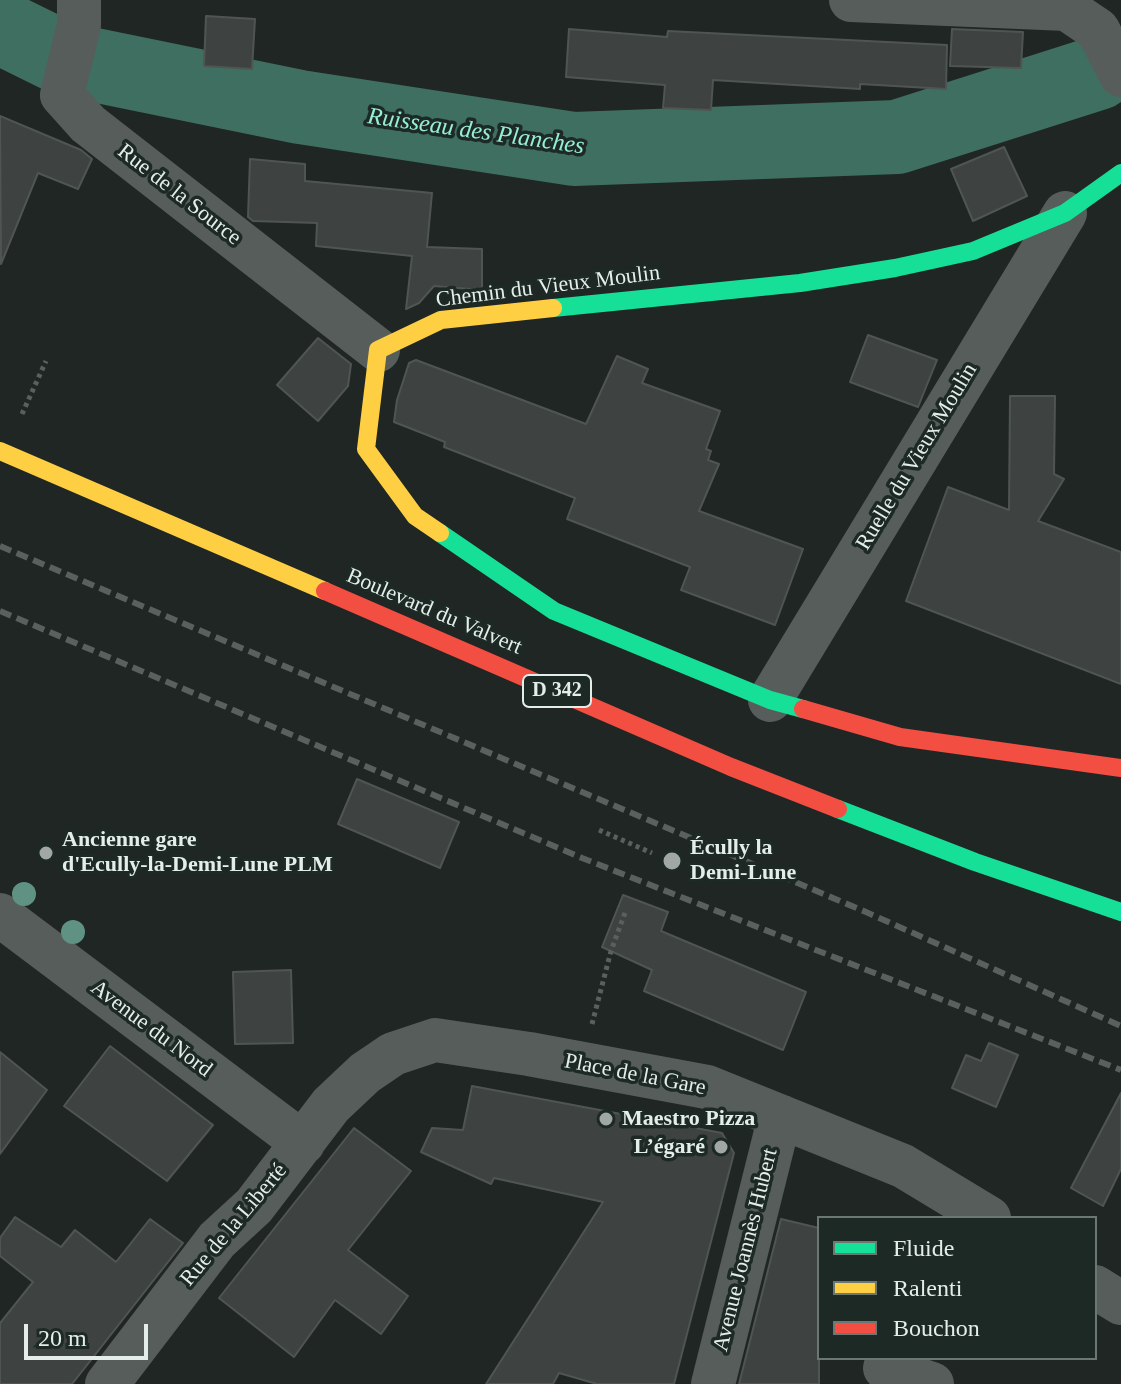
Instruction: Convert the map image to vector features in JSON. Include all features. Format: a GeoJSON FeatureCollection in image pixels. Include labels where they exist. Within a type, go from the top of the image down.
{"type":"FeatureCollection","features":[{"type":"Feature","properties":{"kind":"street"},"geometry":{"type":"LineString","coordinates":[[851,0],[1067,9],[1098,30],[1121,75]]}},
{"type":"Feature","properties":{"kind":"street","name":"Rue de la Source"},"geometry":{"type":"LineString","coordinates":[[79,13],[62,95],[88,124],[378,350]]}},
{"type":"Feature","properties":{"kind":"street","name":"Chemin du Vieux Moulin"},"geometry":{"type":"LineString","coordinates":[[378,350],[441,320],[800,283],[895,268],[973,251],[1065,213],[1121,173]]}},
{"type":"Feature","properties":{"kind":"street","name":"Ruelle du Vieux Moulin"},"geometry":{"type":"LineString","coordinates":[[770,700],[1065,213]]}},
{"type":"Feature","properties":{"kind":"street"},"geometry":{"type":"LineString","coordinates":[[378,350],[366,449],[415,516],[554,611],[770,700],[900,737],[1121,768]]}},
{"type":"Feature","properties":{"kind":"street","name":"Boulevard du Valvert"},"geometry":{"type":"LineString","coordinates":[[0,451],[731,767],[975,862],[1121,912]]}},
{"type":"Feature","properties":{"kind":"street","name":"Avenue du Nord"},"geometry":{"type":"LineString","coordinates":[[0,915],[303,1143]]}},
{"type":"Feature","properties":{"kind":"street","name":"Place de la Gare"},"geometry":{"type":"LineString","coordinates":[[303,1143],[331,1105],[365,1073],[393,1054],[435,1040],[707,1087],[903,1166],[983,1216]]}},
{"type":"Feature","properties":{"kind":"street","name":"Avenue Joannès Hubert"},"geometry":{"type":"LineString","coordinates":[[713,1384],[782,1117]]}},
{"type":"Feature","properties":{"kind":"street","name":"Rue de la Liberté"},"geometry":{"type":"LineString","coordinates":[[107,1384],[217,1240],[254,1206],[303,1143]]}},
{"type":"Feature","properties":{"kind":"street"},"geometry":{"type":"LineString","coordinates":[[1097,1288],[1121,1303]]}},
{"type":"Feature","properties":{"kind":"street"},"geometry":{"type":"LineString","coordinates":[[885,1370],[932,1384]]}},
{"type":"Feature","properties":{"kind":"path"},"geometry":{"type":"LineString","coordinates":[[18,422],[46,361]]}},
{"type":"Feature","properties":{"kind":"path"},"geometry":{"type":"LineString","coordinates":[[599,830],[652,853]]}},
{"type":"Feature","properties":{"kind":"path"},"geometry":{"type":"LineString","coordinates":[[591,1029],[611,951],[626,910]]}},
{"type":"Feature","properties":{"kind":"building"},"geometry":{"type":"Polygon","coordinates":[[[206,16],[255,19],[252,69],[204,66],[206,16]]]}},
{"type":"Feature","properties":{"kind":"building"},"geometry":{"type":"Polygon","coordinates":[[[569,29],[667,37],[668,31],[947,45],[946,89],[860,84],[860,89],[713,80],[711,110],[663,108],[665,85],[566,77],[569,29]]]}},
{"type":"Feature","properties":{"kind":"building"},"geometry":{"type":"Polygon","coordinates":[[[952,29],[1023,32],[1021,68],[950,66],[952,29]]]}},
{"type":"Feature","properties":{"kind":"building"},"geometry":{"type":"Polygon","coordinates":[[[0,116],[81,150],[92,159],[78,189],[38,173],[1,264],[0,116]]]}},
{"type":"Feature","properties":{"kind":"building"},"geometry":{"type":"Polygon","coordinates":[[[1004,147],[1027,196],[973,221],[951,169],[1004,147]]]}},
{"type":"Feature","properties":{"kind":"building"},"geometry":{"type":"Polygon","coordinates":[[[250,159],[305,164],[305,181],[432,193],[427,247],[482,249],[482,290],[434,286],[419,303],[406,309],[412,256],[316,246],[317,223],[253,221],[248,217],[250,159]]]}},
{"type":"Feature","properties":{"kind":"building"},"geometry":{"type":"Polygon","coordinates":[[[868,335],[937,360],[918,407],[850,382],[868,335]]]}},
{"type":"Feature","properties":{"kind":"building"},"geometry":{"type":"Polygon","coordinates":[[[318,338],[351,364],[348,386],[318,421],[277,385],[318,338]]]}},
{"type":"Feature","properties":{"kind":"building"},"geometry":{"type":"Polygon","coordinates":[[[617,356],[648,369],[642,383],[720,411],[706,449],[711,451],[708,460],[719,464],[699,511],[803,549],[775,625],[681,590],[690,567],[567,519],[575,498],[444,447],[445,442],[394,422],[397,400],[409,363],[416,360],[586,424],[617,356]]]}},
{"type":"Feature","properties":{"kind":"building"},"geometry":{"type":"Polygon","coordinates":[[[1010,396],[1055,396],[1054,474],[1064,479],[1038,521],[1121,552],[1121,684],[906,601],[948,487],[1009,510],[1010,396]]]}},
{"type":"Feature","properties":{"kind":"building"},"geometry":{"type":"Polygon","coordinates":[[[357,779],[459,822],[440,868],[338,824],[357,779]]]}},
{"type":"Feature","properties":{"kind":"building","name":"Écully la Demi-Lune"},"geometry":{"type":"Polygon","coordinates":[[[623,895],[668,912],[661,931],[806,992],[783,1050],[644,991],[652,970],[602,947],[623,895]]]}},
{"type":"Feature","properties":{"kind":"building"},"geometry":{"type":"Polygon","coordinates":[[[291,970],[293,1043],[235,1044],[233,972],[291,970]]]}},
{"type":"Feature","properties":{"kind":"building"},"geometry":{"type":"Polygon","coordinates":[[[989,1043],[1018,1055],[996,1107],[952,1088],[966,1055],[981,1061],[989,1043]]]}},
{"type":"Feature","properties":{"kind":"building"},"geometry":{"type":"Polygon","coordinates":[[[110,1046],[213,1125],[167,1181],[64,1106],[110,1046]]]}},
{"type":"Feature","properties":{"kind":"building"},"geometry":{"type":"Polygon","coordinates":[[[0,1052],[47,1090],[0,1154],[0,1052]]]}},
{"type":"Feature","properties":{"kind":"building"},"geometry":{"type":"Polygon","coordinates":[[[472,1086],[722,1133],[734,1153],[674,1384],[597,1384],[559,1373],[553,1384],[486,1384],[603,1202],[494,1178],[491,1184],[421,1152],[432,1128],[463,1130],[472,1086]]]}},
{"type":"Feature","properties":{"kind":"building"},"geometry":{"type":"Polygon","coordinates":[[[1121,1093],[1121,1169],[1103,1206],[1071,1188],[1121,1093]]]}},
{"type":"Feature","properties":{"kind":"building"},"geometry":{"type":"Polygon","coordinates":[[[354,1128],[411,1171],[348,1250],[408,1296],[381,1334],[335,1300],[294,1357],[219,1298],[354,1128]]]}},
{"type":"Feature","properties":{"kind":"building"},"geometry":{"type":"Polygon","coordinates":[[[15,1217],[61,1247],[75,1230],[116,1262],[150,1219],[183,1243],[72,1384],[0,1384],[0,1323],[33,1282],[0,1256],[0,1238],[15,1217]]]}},
{"type":"Feature","properties":{"kind":"building"},"geometry":{"type":"Polygon","coordinates":[[[781,1219],[817,1228],[819,1384],[739,1384],[781,1219]]]}},
{"type":"Feature","properties":{"kind":"waterway","name":"Ruisseau des Planches"},"geometry":{"type":"LineString","coordinates":[[0,27],[65,59],[300,107],[574,149],[897,137],[1098,73]]}},
{"type":"Feature","properties":{"kind":"railway"},"geometry":{"type":"LineString","coordinates":[[0,546],[866,912],[1121,1026]]}},
{"type":"Feature","properties":{"kind":"railway"},"geometry":{"type":"LineString","coordinates":[[0,611],[582,858],[1121,1070]]}},
{"type":"Feature","properties":{"kind":"traffic: fast"},"geometry":{"type":"LineString","coordinates":[[553,308],[800,283],[895,268],[973,251],[1065,213],[1121,173]]}},
{"type":"Feature","properties":{"kind":"traffic: fast"},"geometry":{"type":"LineString","coordinates":[[440,533],[554,611],[770,700],[803,709]]}},
{"type":"Feature","properties":{"kind":"traffic: fast"},"geometry":{"type":"LineString","coordinates":[[838,809],[975,862],[1121,912]]}},
{"type":"Feature","properties":{"kind":"traffic: slow"},"geometry":{"type":"LineString","coordinates":[[440,533],[415,516],[366,449],[378,350],[441,320],[553,308]]}},
{"type":"Feature","properties":{"kind":"traffic: slow"},"geometry":{"type":"LineString","coordinates":[[0,451],[325,591]]}},
{"type":"Feature","properties":{"kind":"traffic: jam"},"geometry":{"type":"LineString","coordinates":[[325,591],[731,767],[838,809]]}},
{"type":"Feature","properties":{"kind":"traffic: jam"},"geometry":{"type":"LineString","coordinates":[[803,709],[900,737],[1121,768]]}},
{"type":"Feature","properties":{"kind":"place","name":"Ancienne gare d'Ecully-la-Demi-Lune PLM"},"geometry":{"type":"Point","coordinates":[46,853]}},
{"type":"Feature","properties":{"kind":"place","name":"Écully la Demi-Lune"},"geometry":{"type":"Point","coordinates":[672,861]}},
{"type":"Feature","properties":{"kind":"place","name":"Maestro Pizza"},"geometry":{"type":"Point","coordinates":[606,1119]}},
{"type":"Feature","properties":{"kind":"place","name":"L’égaré"},"geometry":{"type":"Point","coordinates":[721,1147]}}]}
